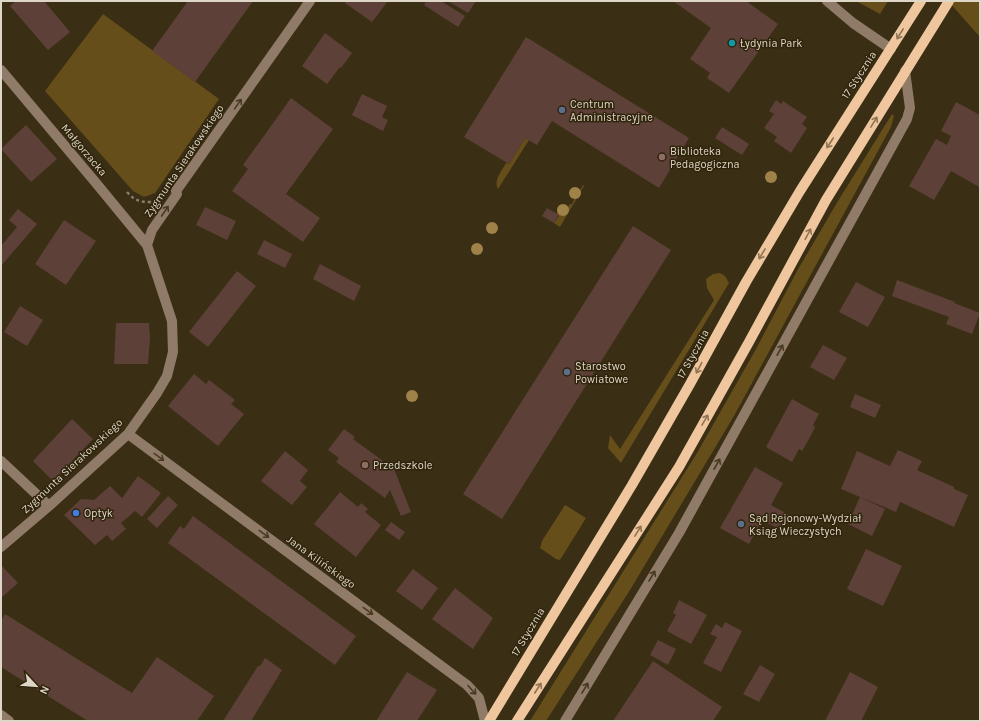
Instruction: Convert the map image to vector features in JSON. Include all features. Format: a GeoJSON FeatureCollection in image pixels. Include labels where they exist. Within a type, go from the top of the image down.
{"type":"FeatureCollection","features":[{"type":"Feature","properties":{"kind":"main road","name":"17 Stycznia"},"geometry":{"type":"LineString","coordinates":[[489,721],[632,485],[746,282],[796,197],[921,1]]}},
{"type":"Feature","properties":{"kind":"main road"},"geometry":{"type":"LineString","coordinates":[[517,721],[679,466],[749,342],[826,200],[949,1]]}},
{"type":"Feature","properties":{"kind":"street","name":"Zygmunta Sierakowskiego"},"geometry":{"type":"LineString","coordinates":[[4,544],[49,506],[128,434],[167,376],[173,352],[172,321],[147,245],[152,230],[177,194],[176,191],[310,1]]}},
{"type":"Feature","properties":{"kind":"street"},"geometry":{"type":"LineString","coordinates":[[827,1],[853,23],[891,49]]}},
{"type":"Feature","properties":{"kind":"street","name":"Małgorzacka"},"geometry":{"type":"LineString","coordinates":[[1,70],[147,245]]}},
{"type":"Feature","properties":{"kind":"street"},"geometry":{"type":"LineString","coordinates":[[565,721],[679,533],[907,119],[910,108],[905,71]]}},
{"type":"Feature","properties":{"kind":"street","name":"Jana Kilińskiego"},"geometry":{"type":"LineString","coordinates":[[128,434],[467,685],[479,698],[485,721]]}},
{"type":"Feature","properties":{"kind":"street"},"geometry":{"type":"LineString","coordinates":[[1,461],[49,506]]}},
{"type":"Feature","properties":{"kind":"street"},"geometry":{"type":"LineString","coordinates":[[1,716],[9,721]]}},
{"type":"Feature","properties":{"kind":"path"},"geometry":{"type":"LineString","coordinates":[[126,191],[131,197],[140,202],[152,202]]}},
{"type":"Feature","properties":{"kind":"shaded area"},"geometry":{"type":"Polygon","coordinates":[[[856,1],[888,1],[880,14],[856,1]]]}},
{"type":"Feature","properties":{"kind":"shaded area"},"geometry":{"type":"Polygon","coordinates":[[[948,1],[980,1],[980,37],[948,1]]]}},
{"type":"Feature","properties":{"kind":"shaded area"},"geometry":{"type":"Polygon","coordinates":[[[103,14],[219,99],[155,193],[144,197],[133,191],[45,91],[103,14]]]}},
{"type":"Feature","properties":{"kind":"shaded area"},"geometry":{"type":"Polygon","coordinates":[[[892,114],[894,116],[891,127],[734,416],[630,590],[546,721],[530,721],[697,453],[756,349],[797,271],[892,114]]]}},
{"type":"Feature","properties":{"kind":"shaded area"},"geometry":{"type":"Polygon","coordinates":[[[525,138],[529,140],[498,189],[497,179],[506,163],[509,164],[525,138]]]}},
{"type":"Feature","properties":{"kind":"shaded area"},"geometry":{"type":"Polygon","coordinates":[[[583,185],[584,186],[560,227],[554,223],[559,216],[556,214],[562,205],[567,208],[570,204],[572,204],[576,196],[573,194],[575,189],[579,192],[583,185]]]}},
{"type":"Feature","properties":{"kind":"shaded area"},"geometry":{"type":"Polygon","coordinates":[[[720,273],[725,276],[729,283],[621,463],[608,448],[610,435],[620,449],[714,300],[707,288],[706,279],[713,274],[720,273]]]}},
{"type":"Feature","properties":{"kind":"shaded area"},"geometry":{"type":"Polygon","coordinates":[[[565,505],[586,518],[560,560],[556,559],[540,548],[542,541],[565,505]]]}},
{"type":"Feature","properties":{"kind":"building"},"geometry":{"type":"Polygon","coordinates":[[[16,1],[44,1],[70,32],[48,50],[10,6],[16,1]]]}},
{"type":"Feature","properties":{"kind":"building"},"geometry":{"type":"Polygon","coordinates":[[[188,1],[253,1],[195,82],[152,51],[188,1]]]}},
{"type":"Feature","properties":{"kind":"building"},"geometry":{"type":"Polygon","coordinates":[[[346,1],[388,1],[372,22],[345,3],[346,1]]]}},
{"type":"Feature","properties":{"kind":"building"},"geometry":{"type":"Polygon","coordinates":[[[426,1],[441,1],[465,16],[458,27],[424,5],[426,1]]]}},
{"type":"Feature","properties":{"kind":"building"},"geometry":{"type":"Polygon","coordinates":[[[448,1],[476,1],[468,13],[448,1]]]}},
{"type":"Feature","properties":{"kind":"building","name":"Łydynia Park"},"geometry":{"type":"Polygon","coordinates":[[[673,1],[746,1],[778,24],[729,93],[707,78],[710,73],[690,59],[711,28],[673,1]]]}},
{"type":"Feature","properties":{"kind":"building"},"geometry":{"type":"Polygon","coordinates":[[[325,33],[352,53],[327,84],[302,66],[325,33]]]}},
{"type":"Feature","properties":{"kind":"building","name":"Centrum Administracyjne"},"geometry":{"type":"Polygon","coordinates":[[[526,37],[689,138],[659,188],[552,121],[537,145],[525,138],[509,164],[464,137],[526,37]]]}},
{"type":"Feature","properties":{"kind":"building"},"geometry":{"type":"Polygon","coordinates":[[[362,94],[387,106],[382,117],[388,120],[383,131],[352,115],[362,94]]]}},
{"type":"Feature","properties":{"kind":"building"},"geometry":{"type":"Polygon","coordinates":[[[291,98],[333,129],[286,194],[320,218],[303,242],[232,191],[248,169],[243,165],[291,98]]]}},
{"type":"Feature","properties":{"kind":"building"},"geometry":{"type":"Polygon","coordinates":[[[776,100],[781,104],[783,101],[807,117],[802,124],[807,128],[791,153],[774,141],[777,137],[764,128],[774,114],[769,111],[776,100]]]}},
{"type":"Feature","properties":{"kind":"building"},"geometry":{"type":"Polygon","coordinates":[[[956,102],[980,115],[980,186],[979,187],[951,171],[934,200],[909,186],[936,139],[947,145],[951,136],[941,131],[956,102]]]}},
{"type":"Feature","properties":{"kind":"building"},"geometry":{"type":"Polygon","coordinates":[[[26,125],[57,159],[31,182],[1,149],[26,125]]]}},
{"type":"Feature","properties":{"kind":"building"},"geometry":{"type":"Polygon","coordinates":[[[722,127],[749,144],[742,155],[715,138],[722,127]]]}},
{"type":"Feature","properties":{"kind":"building"},"geometry":{"type":"Polygon","coordinates":[[[205,207],[236,221],[227,240],[196,225],[205,207]]]}},
{"type":"Feature","properties":{"kind":"building"},"geometry":{"type":"Polygon","coordinates":[[[547,208],[559,215],[554,223],[542,216],[547,208]]]}},
{"type":"Feature","properties":{"kind":"building"},"geometry":{"type":"Polygon","coordinates":[[[18,209],[37,224],[1,266],[1,246],[17,227],[9,220],[18,209]]]}},
{"type":"Feature","properties":{"kind":"building"},"geometry":{"type":"Polygon","coordinates":[[[64,220],[96,241],[66,285],[35,264],[64,220]]]}},
{"type":"Feature","properties":{"kind":"building","name":"Starostwo Powiatowe"},"geometry":{"type":"Polygon","coordinates":[[[633,226],[671,250],[502,519],[463,494],[633,226]]]}},
{"type":"Feature","properties":{"kind":"building"},"geometry":{"type":"Polygon","coordinates":[[[264,240],[292,254],[285,268],[257,254],[264,240]]]}},
{"type":"Feature","properties":{"kind":"building"},"geometry":{"type":"Polygon","coordinates":[[[320,264],[361,286],[354,301],[313,279],[320,264]]]}},
{"type":"Feature","properties":{"kind":"building"},"geometry":{"type":"Polygon","coordinates":[[[237,271],[256,286],[208,347],[189,332],[237,271]]]}},
{"type":"Feature","properties":{"kind":"building"},"geometry":{"type":"Polygon","coordinates":[[[897,280],[980,313],[972,334],[946,324],[949,317],[892,296],[897,280]]]}},
{"type":"Feature","properties":{"kind":"building"},"geometry":{"type":"Polygon","coordinates":[[[856,282],[885,297],[868,327],[839,312],[856,282]]]}},
{"type":"Feature","properties":{"kind":"building"},"geometry":{"type":"Polygon","coordinates":[[[20,306],[43,320],[27,346],[4,332],[20,306]]]}},
{"type":"Feature","properties":{"kind":"building"},"geometry":{"type":"Polygon","coordinates":[[[116,323],[149,323],[150,338],[148,364],[114,364],[116,323]]]}},
{"type":"Feature","properties":{"kind":"building"},"geometry":{"type":"Polygon","coordinates":[[[823,345],[847,358],[834,380],[810,367],[823,345]]]}},
{"type":"Feature","properties":{"kind":"building"},"geometry":{"type":"Polygon","coordinates":[[[194,374],[206,384],[209,380],[235,400],[231,404],[244,414],[218,446],[168,406],[194,374]]]}},
{"type":"Feature","properties":{"kind":"building"},"geometry":{"type":"Polygon","coordinates":[[[855,394],[881,405],[875,418],[850,407],[855,394]]]}},
{"type":"Feature","properties":{"kind":"building"},"geometry":{"type":"Polygon","coordinates":[[[792,399],[819,414],[813,425],[815,427],[809,439],[802,451],[799,449],[792,462],[766,447],[792,399]]]}},
{"type":"Feature","properties":{"kind":"building"},"geometry":{"type":"Polygon","coordinates":[[[72,419],[93,439],[53,481],[33,461],[72,419]]]}},
{"type":"Feature","properties":{"kind":"building","name":"Przedszkole"},"geometry":{"type":"Polygon","coordinates":[[[344,429],[355,437],[353,439],[394,469],[411,512],[401,516],[390,490],[385,498],[336,462],[339,458],[328,450],[344,429]]]}},
{"type":"Feature","properties":{"kind":"building"},"geometry":{"type":"Polygon","coordinates":[[[898,450],[922,461],[917,470],[968,495],[954,527],[900,502],[896,512],[841,489],[857,451],[890,466],[898,450]]]}},
{"type":"Feature","properties":{"kind":"building"},"geometry":{"type":"Polygon","coordinates":[[[285,451],[308,470],[300,481],[307,487],[292,505],[261,481],[285,451]]]}},
{"type":"Feature","properties":{"kind":"building"},"geometry":{"type":"Polygon","coordinates":[[[755,467],[783,483],[771,505],[789,515],[781,530],[762,520],[749,544],[720,528],[755,467]]]}},
{"type":"Feature","properties":{"kind":"building"},"geometry":{"type":"Polygon","coordinates":[[[138,476],[161,493],[142,517],[135,511],[121,523],[126,529],[112,541],[107,535],[95,545],[64,515],[81,499],[94,500],[110,486],[122,498],[138,476]]]}},
{"type":"Feature","properties":{"kind":"building"},"geometry":{"type":"Polygon","coordinates":[[[340,492],[358,507],[361,503],[368,509],[365,512],[381,525],[356,557],[314,524],[340,492]]]}},
{"type":"Feature","properties":{"kind":"building"},"geometry":{"type":"Polygon","coordinates":[[[168,496],[178,505],[157,528],[147,519],[168,496]]]}},
{"type":"Feature","properties":{"kind":"building"},"geometry":{"type":"Polygon","coordinates":[[[860,497],[885,509],[872,536],[848,524],[860,497]]]}},
{"type":"Feature","properties":{"kind":"building"},"geometry":{"type":"Polygon","coordinates":[[[193,516],[356,636],[335,665],[168,543],[180,526],[184,529],[193,516]]]}},
{"type":"Feature","properties":{"kind":"building"},"geometry":{"type":"Polygon","coordinates":[[[391,522],[405,532],[399,540],[385,530],[391,522]]]}},
{"type":"Feature","properties":{"kind":"building"},"geometry":{"type":"Polygon","coordinates":[[[866,549],[902,566],[883,606],[847,589],[866,549]]]}},
{"type":"Feature","properties":{"kind":"building"},"geometry":{"type":"Polygon","coordinates":[[[1,565],[18,583],[1,598],[1,565]]]}},
{"type":"Feature","properties":{"kind":"building"},"geometry":{"type":"Polygon","coordinates":[[[413,569],[438,588],[422,610],[396,591],[413,569]]]}},
{"type":"Feature","properties":{"kind":"building"},"geometry":{"type":"Polygon","coordinates":[[[455,588],[493,618],[473,649],[432,619],[455,588]]]}},
{"type":"Feature","properties":{"kind":"building"},"geometry":{"type":"Polygon","coordinates":[[[679,600],[707,615],[691,644],[667,631],[676,615],[673,613],[679,600]]]}},
{"type":"Feature","properties":{"kind":"building"},"geometry":{"type":"Polygon","coordinates":[[[5,614],[132,693],[157,657],[214,696],[197,721],[88,721],[1,667],[1,621],[5,614]]]}},
{"type":"Feature","properties":{"kind":"building"},"geometry":{"type":"Polygon","coordinates":[[[725,622],[742,631],[721,672],[703,663],[717,637],[710,634],[716,624],[722,628],[725,622]]]}},
{"type":"Feature","properties":{"kind":"building"},"geometry":{"type":"Polygon","coordinates":[[[658,640],[676,649],[668,665],[650,655],[658,640]]]}},
{"type":"Feature","properties":{"kind":"building"},"geometry":{"type":"Polygon","coordinates":[[[265,658],[282,670],[251,721],[223,721],[258,666],[260,666],[265,658]]]}},
{"type":"Feature","properties":{"kind":"building"},"geometry":{"type":"Polygon","coordinates":[[[653,661],[722,707],[713,721],[613,721],[653,661]]]}},
{"type":"Feature","properties":{"kind":"building"},"geometry":{"type":"Polygon","coordinates":[[[760,665],[775,674],[759,702],[743,694],[760,665]]]}},
{"type":"Feature","properties":{"kind":"building"},"geometry":{"type":"Polygon","coordinates":[[[407,672],[437,690],[417,721],[376,721],[407,672]]]}},
{"type":"Feature","properties":{"kind":"building"},"geometry":{"type":"Polygon","coordinates":[[[850,672],[878,687],[861,721],[825,721],[850,672]]]}},
{"type":"Feature","properties":{"kind":"place","name":"Łydynia Park"},"geometry":{"type":"Point","coordinates":[732,43]}},
{"type":"Feature","properties":{"kind":"place","name":"Centrum Administracyjne"},"geometry":{"type":"Point","coordinates":[562,110]}},
{"type":"Feature","properties":{"kind":"place","name":"Biblioteka Pedagogiczna"},"geometry":{"type":"Point","coordinates":[662,157]}},
{"type":"Feature","properties":{"kind":"place","name":"Starostwo Powiatowe"},"geometry":{"type":"Point","coordinates":[567,372]}},
{"type":"Feature","properties":{"kind":"place","name":"Przedszkole"},"geometry":{"type":"Point","coordinates":[365,465]}},
{"type":"Feature","properties":{"kind":"place","name":"Optyk"},"geometry":{"type":"Point","coordinates":[76,513]}},
{"type":"Feature","properties":{"kind":"place","name":"Sąd Rejonowy-Wydział Ksiąg Wieczystych"},"geometry":{"type":"Point","coordinates":[741,524]}}]}
